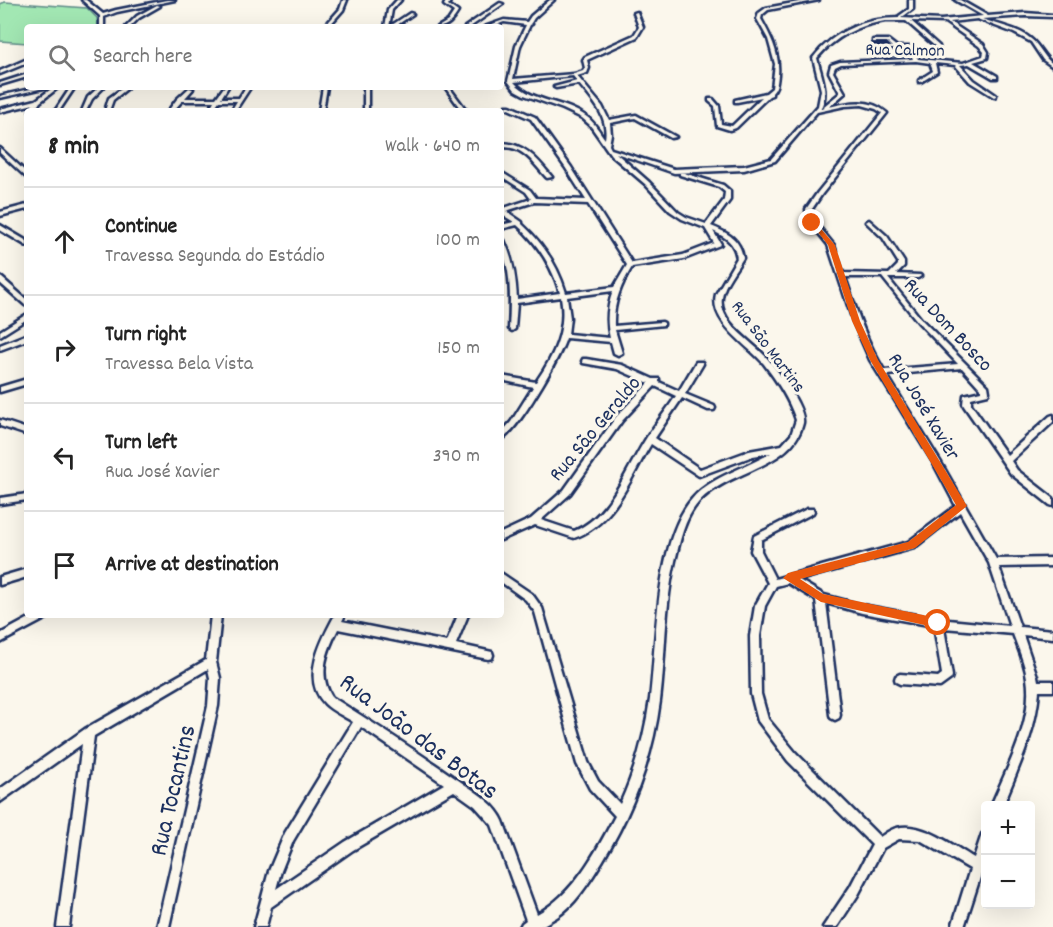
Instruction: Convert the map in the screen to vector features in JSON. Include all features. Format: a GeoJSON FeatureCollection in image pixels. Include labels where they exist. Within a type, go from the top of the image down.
{"type":"FeatureCollection","features":[{"type":"Feature","properties":{"kind":"street"},"geometry":{"type":"LineString","coordinates":[[84,0],[102,16],[102,24]]}},
{"type":"Feature","properties":{"kind":"street"},"geometry":{"type":"LineString","coordinates":[[131,24],[138,17],[173,0]]}},
{"type":"Feature","properties":{"kind":"street"},"geometry":{"type":"LineString","coordinates":[[329,24],[342,9],[345,0]]}},
{"type":"Feature","properties":{"kind":"street"},"geometry":{"type":"LineString","coordinates":[[389,24],[390,10],[399,0]]}},
{"type":"Feature","properties":{"kind":"street"},"geometry":{"type":"LineString","coordinates":[[445,24],[456,12],[446,5],[449,0]]}},
{"type":"Feature","properties":{"kind":"street"},"geometry":{"type":"LineString","coordinates":[[493,24],[532,17],[552,0]]}},
{"type":"Feature","properties":{"kind":"street"},"geometry":{"type":"LineString","coordinates":[[711,100],[717,106],[719,125],[730,128],[770,94],[777,64],[770,39],[759,19],[760,14],[772,8],[817,0]]}},
{"type":"Feature","properties":{"kind":"street"},"geometry":{"type":"LineString","coordinates":[[674,171],[731,169],[766,163],[776,157],[803,124],[817,112],[824,93],[814,60],[823,48],[848,30],[904,15],[912,9],[911,0]]}},
{"type":"Feature","properties":{"kind":"street"},"geometry":{"type":"LineString","coordinates":[[957,0],[986,16]]}},
{"type":"Feature","properties":{"kind":"street"},"geometry":{"type":"LineString","coordinates":[[96,10],[116,10],[164,3]]}},
{"type":"Feature","properties":{"kind":"street"},"geometry":{"type":"LineString","coordinates":[[471,24],[501,4]]}},
{"type":"Feature","properties":{"kind":"street"},"geometry":{"type":"LineString","coordinates":[[102,16],[116,10]]}},
{"type":"Feature","properties":{"kind":"street"},"geometry":{"type":"LineString","coordinates":[[532,17],[518,46],[510,81],[585,72],[587,58],[636,36],[641,27],[636,13]]}},
{"type":"Feature","properties":{"kind":"street"},"geometry":{"type":"LineString","coordinates":[[394,24],[411,14]]}},
{"type":"Feature","properties":{"kind":"street"},"geometry":{"type":"LineString","coordinates":[[895,18],[946,21],[1018,14],[1053,16]]}},
{"type":"Feature","properties":{"kind":"street"},"geometry":{"type":"LineString","coordinates":[[904,15],[937,47]]}},
{"type":"Feature","properties":{"kind":"street"},"geometry":{"type":"LineString","coordinates":[[977,18],[1029,39],[1038,49],[1040,57],[1053,66]]}},
{"type":"Feature","properties":{"kind":"street"},"geometry":{"type":"LineString","coordinates":[[514,21],[530,24]]}},
{"type":"Feature","properties":{"kind":"street","name":"Rua Calmon"},"geometry":{"type":"LineString","coordinates":[[817,112],[843,93],[831,72],[836,64],[916,60],[957,64],[971,63],[985,57],[985,49],[946,21]]}},
{"type":"Feature","properties":{"kind":"street"},"geometry":{"type":"LineString","coordinates":[[875,41],[888,41],[896,48]]}},
{"type":"Feature","properties":{"kind":"street"},"geometry":{"type":"LineString","coordinates":[[872,48],[909,48],[916,60]]}},
{"type":"Feature","properties":{"kind":"street"},"geometry":{"type":"LineString","coordinates":[[0,73],[24,62]]}},
{"type":"Feature","properties":{"kind":"street"},"geometry":{"type":"LineString","coordinates":[[921,81],[935,71],[932,62]]}},
{"type":"Feature","properties":{"kind":"street"},"geometry":{"type":"LineString","coordinates":[[971,63],[995,77]]}},
{"type":"Feature","properties":{"kind":"street"},"geometry":{"type":"LineString","coordinates":[[957,64],[972,81],[994,96]]}},
{"type":"Feature","properties":{"kind":"street"},"geometry":{"type":"LineString","coordinates":[[574,75],[609,122],[608,147],[726,189],[727,200],[707,227],[717,241],[713,248],[684,257],[630,265],[614,289],[610,305],[612,328],[618,353]]}},
{"type":"Feature","properties":{"kind":"street"},"geometry":{"type":"LineString","coordinates":[[0,84],[24,77]]}},
{"type":"Feature","properties":{"kind":"street","name":"Rua São Martins"},"geometry":{"type":"LineString","coordinates":[[510,81],[527,96],[581,114],[595,127],[608,147],[678,214],[726,236],[741,251],[740,258],[719,294],[721,313],[762,356],[798,414],[800,427],[785,448]]}},
{"type":"Feature","properties":{"kind":"street"},"geometry":{"type":"LineString","coordinates":[[556,87],[580,82]]}},
{"type":"Feature","properties":{"kind":"street"},"geometry":{"type":"LineString","coordinates":[[0,97],[32,90]]}},
{"type":"Feature","properties":{"kind":"street"},"geometry":{"type":"LineString","coordinates":[[0,111],[38,101],[53,90]]}},
{"type":"Feature","properties":{"kind":"street"},"geometry":{"type":"LineString","coordinates":[[59,108],[71,90]]}},
{"type":"Feature","properties":{"kind":"street"},"geometry":{"type":"LineString","coordinates":[[85,108],[90,98],[99,90]]}},
{"type":"Feature","properties":{"kind":"street"},"geometry":{"type":"LineString","coordinates":[[108,108],[111,99],[122,90]]}},
{"type":"Feature","properties":{"kind":"street"},"geometry":{"type":"LineString","coordinates":[[172,108],[190,90]]}},
{"type":"Feature","properties":{"kind":"street"},"geometry":{"type":"LineString","coordinates":[[212,108],[224,90]]}},
{"type":"Feature","properties":{"kind":"street"},"geometry":{"type":"LineString","coordinates":[[235,108],[247,90]]}},
{"type":"Feature","properties":{"kind":"street"},"geometry":{"type":"LineString","coordinates":[[322,108],[324,90]]}},
{"type":"Feature","properties":{"kind":"street"},"geometry":{"type":"LineString","coordinates":[[366,90],[366,108]]}},
{"type":"Feature","properties":{"kind":"street"},"geometry":{"type":"LineString","coordinates":[[449,90],[463,108]]}},
{"type":"Feature","properties":{"kind":"street"},"geometry":{"type":"LineString","coordinates":[[738,101],[770,94]]}},
{"type":"Feature","properties":{"kind":"street"},"geometry":{"type":"LineString","coordinates":[[179,100],[241,99]]}},
{"type":"Feature","properties":{"kind":"street"},"geometry":{"type":"LineString","coordinates":[[34,108],[38,101]]}},
{"type":"Feature","properties":{"kind":"street","name":"Rua José Xavier"},"geometry":{"type":"LineString","coordinates":[[817,112],[855,102],[878,108],[885,113],[809,209],[812,223],[831,245],[843,275],[856,321],[881,373],[962,506],[993,563],[1018,631],[1035,686],[1029,722],[1000,801]]}},
{"type":"Feature","properties":{"kind":"street"},"geometry":{"type":"LineString","coordinates":[[20,107],[24,110]]}},
{"type":"Feature","properties":{"kind":"street"},"geometry":{"type":"LineString","coordinates":[[508,107],[533,118],[591,202],[630,265]]}},
{"type":"Feature","properties":{"kind":"street"},"geometry":{"type":"LineString","coordinates":[[609,122],[636,116],[673,137]]}},
{"type":"Feature","properties":{"kind":"street"},"geometry":{"type":"LineString","coordinates":[[504,145],[514,144],[524,149],[549,177]]}},
{"type":"Feature","properties":{"kind":"street"},"geometry":{"type":"LineString","coordinates":[[0,150],[24,173]]}},
{"type":"Feature","properties":{"kind":"street"},"geometry":{"type":"LineString","coordinates":[[504,176],[528,192],[534,200]]}},
{"type":"Feature","properties":{"kind":"street"},"geometry":{"type":"LineString","coordinates":[[504,210],[534,200],[591,202]]}},
{"type":"Feature","properties":{"kind":"street"},"geometry":{"type":"LineString","coordinates":[[0,214],[24,208]]}},
{"type":"Feature","properties":{"kind":"street"},"geometry":{"type":"LineString","coordinates":[[504,213],[520,223],[545,250],[564,297],[567,318],[564,336],[538,385],[504,433]]}},
{"type":"Feature","properties":{"kind":"street"},"geometry":{"type":"LineString","coordinates":[[868,222],[885,237],[901,262],[901,266],[887,275]]}},
{"type":"Feature","properties":{"kind":"street"},"geometry":{"type":"LineString","coordinates":[[504,226],[520,223]]}},
{"type":"Feature","properties":{"kind":"street"},"geometry":{"type":"LineString","coordinates":[[0,227],[24,242]]}},
{"type":"Feature","properties":{"kind":"street"},"geometry":{"type":"LineString","coordinates":[[504,246],[507,252],[513,301],[512,329]]}},
{"type":"Feature","properties":{"kind":"street"},"geometry":{"type":"LineString","coordinates":[[843,275],[918,276]]}},
{"type":"Feature","properties":{"kind":"street","name":"Rua Dom Bosco"},"geometry":{"type":"LineString","coordinates":[[887,275],[920,321],[985,387],[986,391],[982,394],[969,396],[966,400],[1007,460]]}},
{"type":"Feature","properties":{"kind":"street"},"geometry":{"type":"LineString","coordinates":[[0,279],[24,301]]}},
{"type":"Feature","properties":{"kind":"street"},"geometry":{"type":"LineString","coordinates":[[513,301],[564,297],[614,289]]}},
{"type":"Feature","properties":{"kind":"street"},"geometry":{"type":"LineString","coordinates":[[0,334],[24,318]]}},
{"type":"Feature","properties":{"kind":"street"},"geometry":{"type":"LineString","coordinates":[[612,328],[662,324]]}},
{"type":"Feature","properties":{"kind":"street"},"geometry":{"type":"LineString","coordinates":[[564,336],[614,340]]}},
{"type":"Feature","properties":{"kind":"street"},"geometry":{"type":"LineString","coordinates":[[0,348],[24,338]]}},
{"type":"Feature","properties":{"kind":"street"},"geometry":{"type":"LineString","coordinates":[[585,361],[619,367],[656,381],[711,408]]}},
{"type":"Feature","properties":{"kind":"street"},"geometry":{"type":"LineString","coordinates":[[534,521],[574,535],[586,531],[610,504],[650,439],[683,395],[699,364]]}},
{"type":"Feature","properties":{"kind":"street"},"geometry":{"type":"LineString","coordinates":[[881,373],[963,366]]}},
{"type":"Feature","properties":{"kind":"street"},"geometry":{"type":"LineString","coordinates":[[504,379],[538,385]]}},
{"type":"Feature","properties":{"kind":"street","name":"Rua São Geraldo"},"geometry":{"type":"LineString","coordinates":[[504,536],[534,521],[577,480],[619,419],[656,381]]}},
{"type":"Feature","properties":{"kind":"street"},"geometry":{"type":"LineString","coordinates":[[0,390],[24,382]]}},
{"type":"Feature","properties":{"kind":"street"},"geometry":{"type":"LineString","coordinates":[[0,423],[24,431]]}},
{"type":"Feature","properties":{"kind":"street"},"geometry":{"type":"LineString","coordinates":[[1051,423],[1007,460],[1018,477],[1053,503]]}},
{"type":"Feature","properties":{"kind":"street"},"geometry":{"type":"LineString","coordinates":[[650,439],[699,473],[752,453],[785,448]]}},
{"type":"Feature","properties":{"kind":"street"},"geometry":{"type":"LineString","coordinates":[[530,925],[567,902],[622,815],[645,751],[651,724],[658,639],[671,563],[680,528],[688,509],[714,484],[785,448]]}},
{"type":"Feature","properties":{"kind":"street"},"geometry":{"type":"LineString","coordinates":[[0,501],[24,497]]}},
{"type":"Feature","properties":{"kind":"street"},"geometry":{"type":"LineString","coordinates":[[879,844],[792,757],[763,721],[756,694],[755,636],[760,606],[772,583],[911,545],[962,506]]}},
{"type":"Feature","properties":{"kind":"street"},"geometry":{"type":"LineString","coordinates":[[772,583],[756,551],[755,541],[768,530],[810,511]]}},
{"type":"Feature","properties":{"kind":"street"},"geometry":{"type":"LineString","coordinates":[[993,563],[1053,562]]}},
{"type":"Feature","properties":{"kind":"street"},"geometry":{"type":"LineString","coordinates":[[0,581],[24,574]]}},
{"type":"Feature","properties":{"kind":"street"},"geometry":{"type":"LineString","coordinates":[[788,578],[821,598],[938,623],[1053,634]]}},
{"type":"Feature","properties":{"kind":"street"},"geometry":{"type":"LineString","coordinates":[[504,579],[529,597],[539,611],[583,764],[594,785],[622,815]]}},
{"type":"Feature","properties":{"kind":"street"},"geometry":{"type":"LineString","coordinates":[[821,598],[835,715]]}},
{"type":"Feature","properties":{"kind":"street"},"geometry":{"type":"LineString","coordinates":[[0,639],[39,618]]}},
{"type":"Feature","properties":{"kind":"street","name":"Rua Tocantins"},"geometry":{"type":"LineString","coordinates":[[163,927],[213,706],[215,678],[211,662],[216,618]]}},
{"type":"Feature","properties":{"kind":"street"},"geometry":{"type":"LineString","coordinates":[[335,618],[450,648],[488,655]]}},
{"type":"Feature","properties":{"kind":"street","name":"Rua João das Botas"},"geometry":{"type":"LineString","coordinates":[[335,618],[320,663],[319,684],[328,700],[476,799],[497,821],[530,925]]}},
{"type":"Feature","properties":{"kind":"street"},"geometry":{"type":"LineString","coordinates":[[450,648],[462,618]]}},
{"type":"Feature","properties":{"kind":"street"},"geometry":{"type":"LineString","coordinates":[[900,679],[940,682],[947,676],[938,623]]}},
{"type":"Feature","properties":{"kind":"street"},"geometry":{"type":"LineString","coordinates":[[0,796],[89,733],[211,662]]}},
{"type":"Feature","properties":{"kind":"street"},"geometry":{"type":"LineString","coordinates":[[1035,686],[1053,686]]}},
{"type":"Feature","properties":{"kind":"street"},"geometry":{"type":"LineString","coordinates":[[260,927],[275,871],[288,837],[360,720]]}},
{"type":"Feature","properties":{"kind":"street"},"geometry":{"type":"LineString","coordinates":[[63,927],[89,733]]}},
{"type":"Feature","properties":{"kind":"street"},"geometry":{"type":"LineString","coordinates":[[267,903],[349,846],[454,784]]}},
{"type":"Feature","properties":{"kind":"street"},"geometry":{"type":"LineString","coordinates":[[829,927],[854,891],[879,844],[898,833],[920,834],[975,865]]}},
{"type":"Feature","properties":{"kind":"street"},"geometry":{"type":"LineString","coordinates":[[958,927],[981,850]]}},
{"type":"Feature","properties":{"kind":"green space"},"geometry":{"type":"Polygon","coordinates":[[[5,2],[87,8],[97,18],[98,24],[24,24],[24,43],[0,41],[0,4],[5,2]]]}},
{"type":"Feature","properties":{"kind":"route"},"geometry":{"type":"LineString","coordinates":[[812,223],[831,245],[843,275],[856,321],[874,360],[962,506],[930,533],[911,545],[788,578],[821,598],[862,609],[938,623]]}}]}
